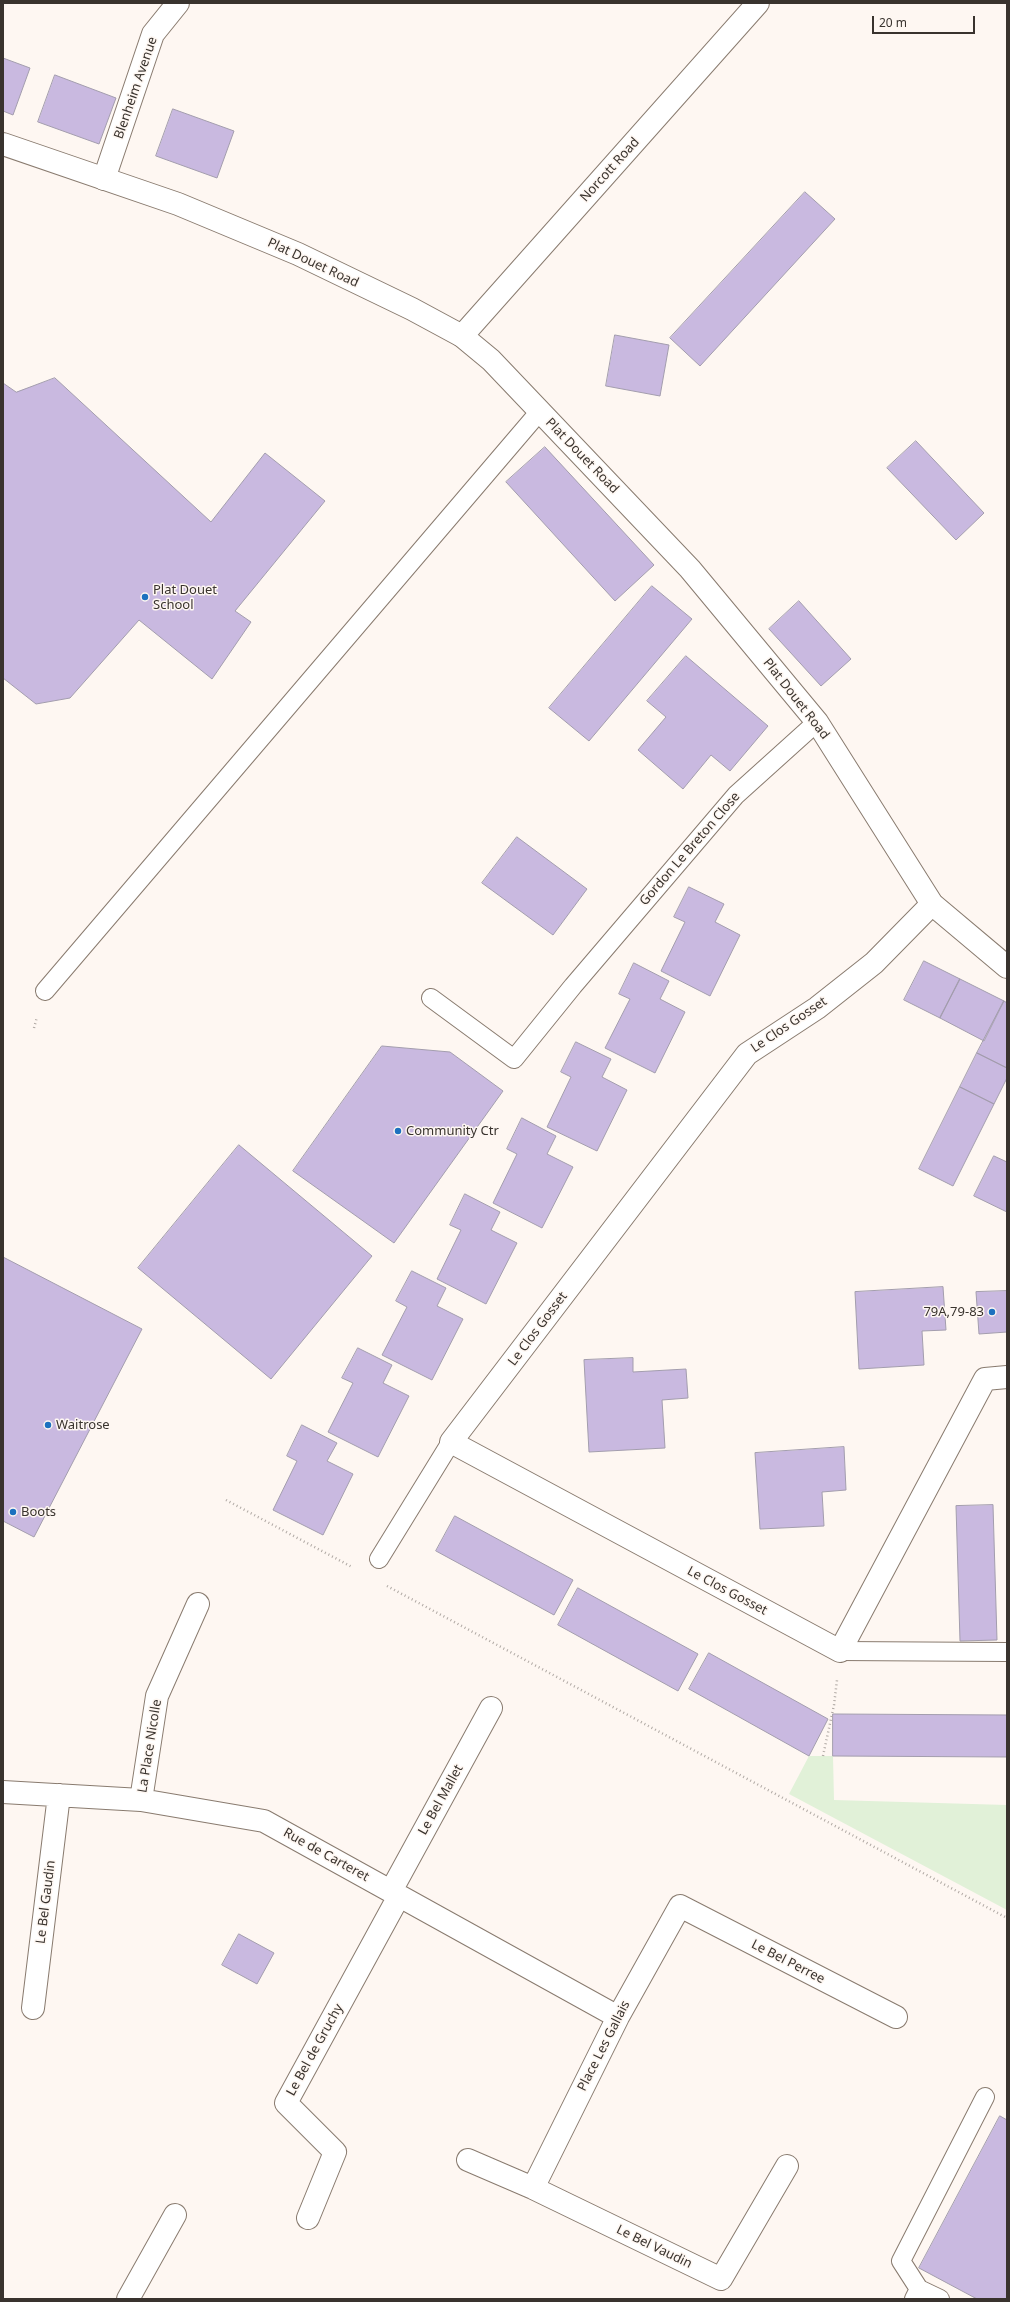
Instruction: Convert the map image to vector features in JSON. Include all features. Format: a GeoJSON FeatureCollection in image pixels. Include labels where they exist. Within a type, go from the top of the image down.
{"type":"FeatureCollection","features":[{"type":"Feature","properties":{"kind":"street","name":"Blenheim Avenue"},"geometry":{"type":"LineString","coordinates":[[104,179],[154,34],[178,3]]}},
{"type":"Feature","properties":{"kind":"street","name":"Norcott Road"},"geometry":{"type":"LineString","coordinates":[[462,336],[758,3]]}},
{"type":"Feature","properties":{"kind":"street","name":"Plat Douet Road"},"geometry":{"type":"LineString","coordinates":[[3,144],[178,204],[298,254],[412,309],[462,336],[491,360],[690,569],[817,722],[932,904],[1007,967]]}},
{"type":"Feature","properties":{"kind":"street","name":"Le Clos Gosset"},"geometry":{"type":"LineString","coordinates":[[840,1651],[451,1442],[746,1054],[817,1008],[874,963],[932,904]]}},
{"type":"Feature","properties":{"kind":"street"},"geometry":{"type":"LineString","coordinates":[[840,1651],[985,1379],[1007,1377]]}},
{"type":"Feature","properties":{"kind":"street","name":"La Place Nicolle"},"geometry":{"type":"LineString","coordinates":[[141,1800],[157,1696],[198,1604]]}},
{"type":"Feature","properties":{"kind":"street","name":"Le Bel Mallet"},"geometry":{"type":"LineString","coordinates":[[395,1894],[490,1708]]}},
{"type":"Feature","properties":{"kind":"street","name":"Rue de Carteret"},"geometry":{"type":"LineString","coordinates":[[3,1792],[141,1800],[264,1821],[618,2017]]}},
{"type":"Feature","properties":{"kind":"street","name":"Le Bel Gaudin"},"geometry":{"type":"LineString","coordinates":[[33,2008],[59,1795]]}},
{"type":"Feature","properties":{"kind":"street","name":"Le Bel de Gruchy"},"geometry":{"type":"LineString","coordinates":[[308,2218],[335,2152],[286,2103],[395,1894]]}},
{"type":"Feature","properties":{"kind":"street","name":"Place Les Gallais"},"geometry":{"type":"LineString","coordinates":[[533,2188],[618,2017],[680,1906]]}},
{"type":"Feature","properties":{"kind":"street","name":"Le Bel Perree"},"geometry":{"type":"LineString","coordinates":[[680,1906],[896,2017]]}},
{"type":"Feature","properties":{"kind":"street","name":"Le Bel Vaudin"},"geometry":{"type":"LineString","coordinates":[[468,2160],[533,2188],[721,2279],[787,2166]]}},
{"type":"Feature","properties":{"kind":"street"},"geometry":{"type":"LineString","coordinates":[[128,2299],[175,2215]]}},
{"type":"Feature","properties":{"kind":"lane"},"geometry":{"type":"LineString","coordinates":[[45,991],[540,411]]}},
{"type":"Feature","properties":{"kind":"lane","name":"Gordon Le Breton Close"},"geometry":{"type":"LineString","coordinates":[[431,998],[514,1059],[573,986],[736,795],[817,722]]}},
{"type":"Feature","properties":{"kind":"lane"},"geometry":{"type":"LineString","coordinates":[[379,1558],[451,1442]]}},
{"type":"Feature","properties":{"kind":"lane","name":"Le Clos Gosset"},"geometry":{"type":"LineString","coordinates":[[840,1651],[1007,1652]]}},
{"type":"Feature","properties":{"kind":"lane"},"geometry":{"type":"LineString","coordinates":[[940,2299],[917,2294],[901,2261],[985,2097]]}},
{"type":"Feature","properties":{"kind":"path"},"geometry":{"type":"LineString","coordinates":[[226,1500],[352,1568]]}},
{"type":"Feature","properties":{"kind":"path"},"geometry":{"type":"LineString","coordinates":[[381,1583],[1007,1918]]}},
{"type":"Feature","properties":{"kind":"path"},"geometry":{"type":"LineString","coordinates":[[823,1756],[834,1705],[840,1651]]}},
{"type":"Feature","properties":{"kind":"green space"},"geometry":{"type":"Polygon","coordinates":[[[809,1756],[833,1756],[834,1800],[1007,1805],[1007,1910],[789,1794],[809,1756]]]}},
{"type":"Feature","properties":{"kind":"building"},"geometry":{"type":"Polygon","coordinates":[[[3,58],[30,68],[13,115],[3,111],[3,58]]]}},
{"type":"Feature","properties":{"kind":"building"},"geometry":{"type":"Polygon","coordinates":[[[55,75],[116,98],[99,144],[38,122],[55,75]]]}},
{"type":"Feature","properties":{"kind":"building"},"geometry":{"type":"Polygon","coordinates":[[[173,109],[234,131],[217,178],[156,156],[173,109]]]}},
{"type":"Feature","properties":{"kind":"building"},"geometry":{"type":"Polygon","coordinates":[[[805,192],[835,219],[700,366],[670,338],[805,192]]]}},
{"type":"Feature","properties":{"kind":"building"},"geometry":{"type":"Polygon","coordinates":[[[615,335],[669,345],[660,396],[606,386],[615,335]]]}},
{"type":"Feature","properties":{"kind":"building"},"geometry":{"type":"Polygon","coordinates":[[[55,378],[211,522],[265,453],[325,501],[235,611],[251,622],[212,679],[139,620],[70,698],[36,704],[3,678],[3,383],[16,392],[55,378]]]}},
{"type":"Feature","properties":{"kind":"building"},"geometry":{"type":"Polygon","coordinates":[[[916,441],[984,513],[956,540],[887,468],[916,441]]]}},
{"type":"Feature","properties":{"kind":"building"},"geometry":{"type":"Polygon","coordinates":[[[545,447],[654,565],[615,601],[506,482],[545,447]]]}},
{"type":"Feature","properties":{"kind":"building"},"geometry":{"type":"Polygon","coordinates":[[[652,586],[692,619],[589,741],[549,708],[652,586]]]}},
{"type":"Feature","properties":{"kind":"building"},"geometry":{"type":"Polygon","coordinates":[[[799,601],[851,659],[821,686],[769,629],[799,601]]]}},
{"type":"Feature","properties":{"kind":"building"},"geometry":{"type":"Polygon","coordinates":[[[686,656],[768,726],[730,771],[711,755],[683,789],[638,750],[666,717],[647,701],[686,656]]]}},
{"type":"Feature","properties":{"kind":"building"},"geometry":{"type":"Polygon","coordinates":[[[517,837],[587,889],[553,935],[482,883],[517,837]]]}},
{"type":"Feature","properties":{"kind":"building"},"geometry":{"type":"Polygon","coordinates":[[[689,887],[724,904],[715,922],[740,935],[710,996],[661,971],[685,922],[674,917],[689,887]]]}},
{"type":"Feature","properties":{"kind":"building"},"geometry":{"type":"Polygon","coordinates":[[[924,961],[960,979],[940,1018],[904,1000],[924,961]]]}},
{"type":"Feature","properties":{"kind":"building"},"geometry":{"type":"Polygon","coordinates":[[[634,963],[669,981],[660,999],[685,1012],[655,1073],[605,1048],[630,999],[619,994],[634,963]]]}},
{"type":"Feature","properties":{"kind":"building"},"geometry":{"type":"Polygon","coordinates":[[[960,979],[1004,1001],[984,1041],[940,1018],[960,979]]]}},
{"type":"Feature","properties":{"kind":"building"},"geometry":{"type":"Polygon","coordinates":[[[1004,1001],[1007,1003],[1007,1068],[977,1053],[1004,1001]]]}},
{"type":"Feature","properties":{"kind":"building"},"geometry":{"type":"Polygon","coordinates":[[[576,1042],[611,1059],[602,1077],[627,1090],[597,1151],[547,1127],[571,1077],[561,1072],[576,1042]]]}},
{"type":"Feature","properties":{"kind":"building","name":"Community Ctr"},"geometry":{"type":"Polygon","coordinates":[[[382,1046],[450,1052],[503,1091],[394,1243],[293,1171],[382,1046]]]}},
{"type":"Feature","properties":{"kind":"building"},"geometry":{"type":"Polygon","coordinates":[[[977,1053],[1007,1068],[1007,1078],[994,1104],[960,1087],[977,1053]]]}},
{"type":"Feature","properties":{"kind":"building"},"geometry":{"type":"Polygon","coordinates":[[[960,1087],[994,1104],[953,1186],[919,1169],[960,1087]]]}},
{"type":"Feature","properties":{"kind":"building"},"geometry":{"type":"Polygon","coordinates":[[[522,1118],[556,1136],[547,1154],[573,1167],[542,1228],[493,1203],[517,1154],[507,1149],[522,1118]]]}},
{"type":"Feature","properties":{"kind":"building"},"geometry":{"type":"Polygon","coordinates":[[[239,1145],[372,1256],[271,1379],[138,1268],[239,1145]]]}},
{"type":"Feature","properties":{"kind":"building"},"geometry":{"type":"Polygon","coordinates":[[[994,1156],[1007,1162],[1007,1212],[974,1196],[994,1156]]]}},
{"type":"Feature","properties":{"kind":"building"},"geometry":{"type":"Polygon","coordinates":[[[465,1194],[500,1212],[491,1230],[517,1243],[486,1304],[437,1279],[461,1230],[450,1225],[465,1194]]]}},
{"type":"Feature","properties":{"kind":"building","name":"Waitrose"},"geometry":{"type":"Polygon","coordinates":[[[3,1257],[142,1329],[34,1537],[3,1521],[3,1257]]]}},
{"type":"Feature","properties":{"kind":"building"},"geometry":{"type":"Polygon","coordinates":[[[412,1271],[446,1288],[437,1306],[463,1319],[432,1380],[382,1355],[407,1307],[396,1301],[412,1271]]]}},
{"type":"Feature","properties":{"kind":"building"},"geometry":{"type":"Polygon","coordinates":[[[943,1287],[946,1330],[922,1331],[924,1365],[859,1369],[855,1292],[943,1287]]]}},
{"type":"Feature","properties":{"kind":"building","name":"79A,79-83"},"geometry":{"type":"Polygon","coordinates":[[[1007,1291],[1007,1332],[979,1334],[976,1292],[1007,1291]]]}},
{"type":"Feature","properties":{"kind":"building"},"geometry":{"type":"Polygon","coordinates":[[[358,1348],[392,1365],[383,1383],[409,1396],[378,1457],[328,1432],[353,1383],[342,1378],[358,1348]]]}},
{"type":"Feature","properties":{"kind":"building"},"geometry":{"type":"Polygon","coordinates":[[[633,1358],[633,1372],[686,1369],[688,1398],[662,1400],[665,1448],[589,1452],[584,1360],[633,1358]]]}},
{"type":"Feature","properties":{"kind":"building"},"geometry":{"type":"Polygon","coordinates":[[[302,1425],[337,1443],[327,1461],[353,1474],[323,1535],[273,1510],[297,1461],[287,1456],[302,1425]]]}},
{"type":"Feature","properties":{"kind":"building"},"geometry":{"type":"Polygon","coordinates":[[[844,1447],[846,1490],[822,1492],[824,1526],[760,1529],[755,1453],[844,1447]]]}},
{"type":"Feature","properties":{"kind":"building"},"geometry":{"type":"Polygon","coordinates":[[[993,1505],[997,1640],[960,1641],[956,1506],[993,1505]]]}},
{"type":"Feature","properties":{"kind":"building"},"geometry":{"type":"Polygon","coordinates":[[[455,1516],[573,1580],[554,1615],[436,1551],[455,1516]]]}},
{"type":"Feature","properties":{"kind":"building"},"geometry":{"type":"Polygon","coordinates":[[[578,1588],[698,1654],[678,1691],[558,1625],[578,1588]]]}},
{"type":"Feature","properties":{"kind":"building"},"geometry":{"type":"Polygon","coordinates":[[[709,1653],[828,1719],[809,1756],[689,1689],[709,1653]]]}},
{"type":"Feature","properties":{"kind":"building"},"geometry":{"type":"Polygon","coordinates":[[[833,1714],[1007,1715],[1007,1757],[833,1756],[833,1714]]]}},
{"type":"Feature","properties":{"kind":"building"},"geometry":{"type":"Polygon","coordinates":[[[239,1934],[274,1953],[257,1984],[222,1965],[239,1934]]]}},
{"type":"Feature","properties":{"kind":"building"},"geometry":{"type":"Polygon","coordinates":[[[1000,2116],[1007,2120],[1007,2299],[977,2299],[919,2268],[1000,2116]]]}},
{"type":"Feature","properties":{"kind":"place","name":"Plat Douet School"},"geometry":{"type":"Point","coordinates":[145,597]}},
{"type":"Feature","properties":{"kind":"place","name":"Community Ctr"},"geometry":{"type":"Point","coordinates":[398,1131]}},
{"type":"Feature","properties":{"kind":"place","name":"79A,79-83"},"geometry":{"type":"Point","coordinates":[992,1312]}},
{"type":"Feature","properties":{"kind":"place","name":"Waitrose"},"geometry":{"type":"Point","coordinates":[48,1425]}},
{"type":"Feature","properties":{"kind":"place","name":"Boots"},"geometry":{"type":"Point","coordinates":[13,1512]}}]}
